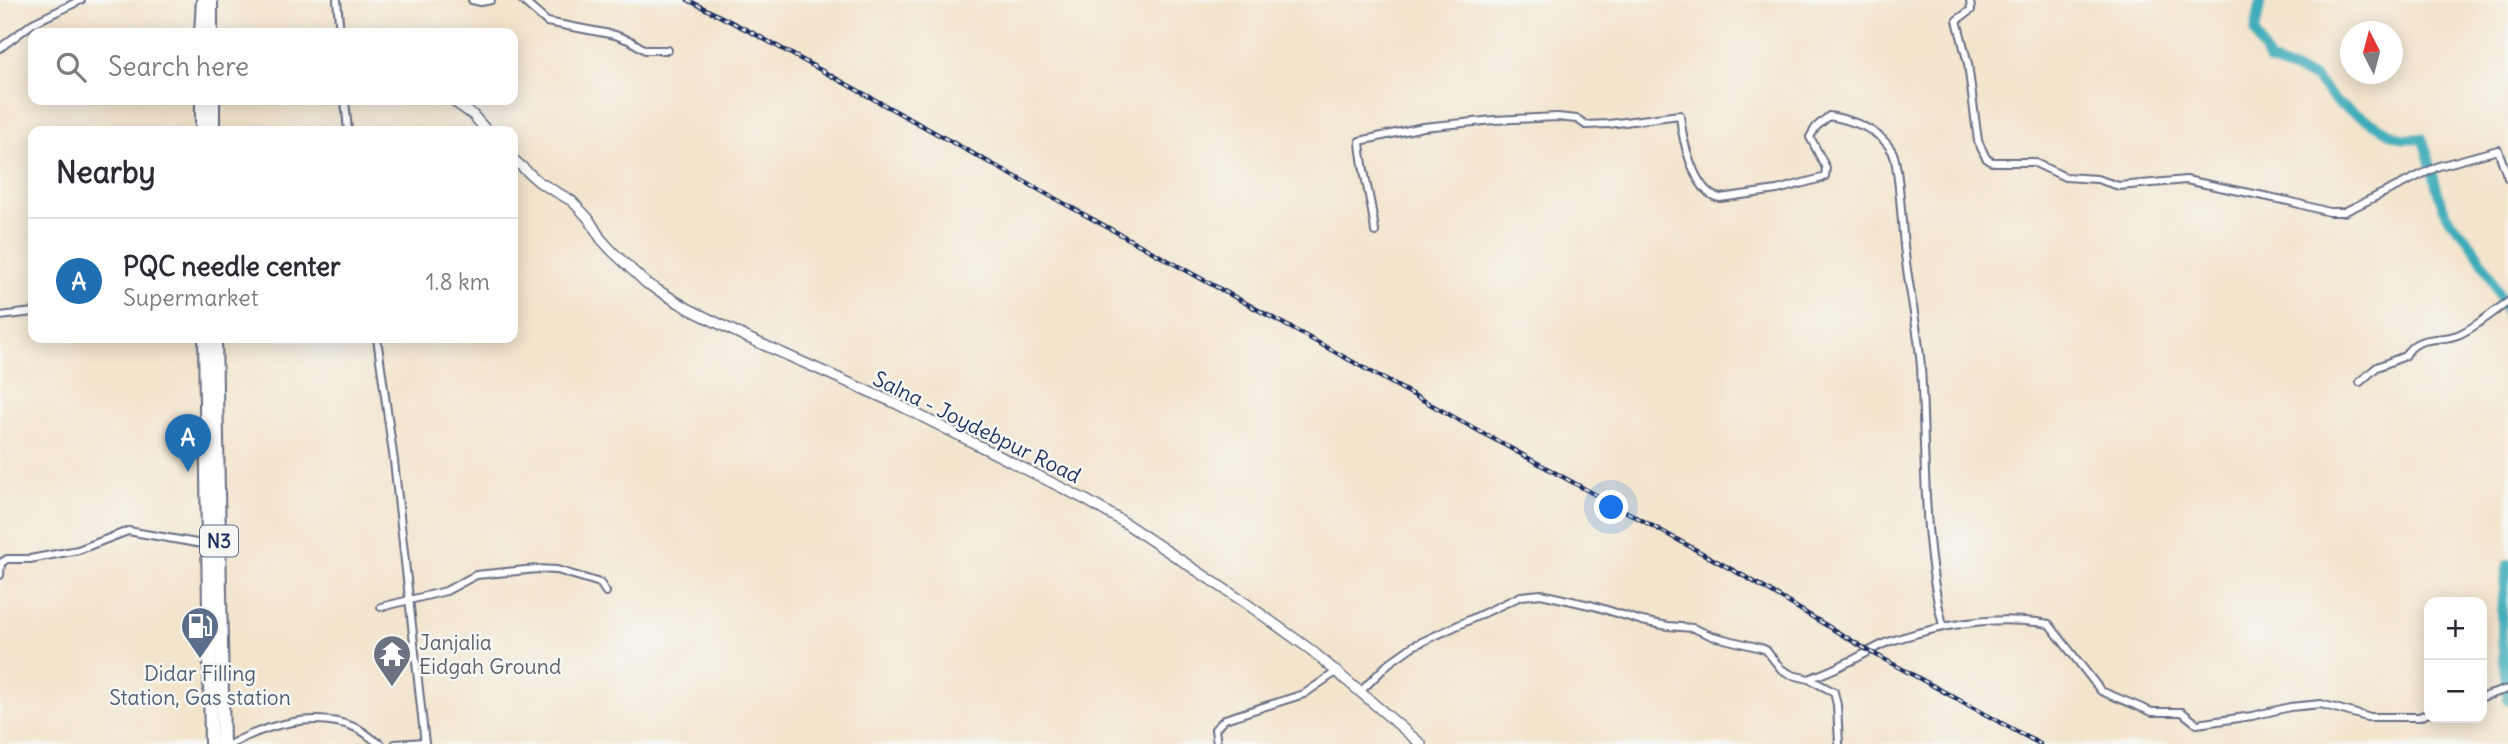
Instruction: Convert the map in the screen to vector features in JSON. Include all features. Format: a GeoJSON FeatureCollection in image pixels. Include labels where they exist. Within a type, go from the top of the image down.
{"type":"FeatureCollection","features":[{"type":"Feature","properties":{"kind":"highway"},"geometry":{"type":"LineString","coordinates":[[201,28],[202,0]]}},
{"type":"Feature","properties":{"kind":"highway"},"geometry":{"type":"LineString","coordinates":[[211,0],[211,28]]}},
{"type":"Feature","properties":{"kind":"highway"},"geometry":{"type":"LineString","coordinates":[[202,105],[202,126]]}},
{"type":"Feature","properties":{"kind":"highway"},"geometry":{"type":"LineString","coordinates":[[213,105],[213,126]]}},
{"type":"Feature","properties":{"kind":"highway","name":"N3"},"geometry":{"type":"LineString","coordinates":[[205,343],[211,744]]}},
{"type":"Feature","properties":{"kind":"highway","name":"N3"},"geometry":{"type":"LineString","coordinates":[[215,343],[223,744]]}},
{"type":"Feature","properties":{"kind":"main road"},"geometry":{"type":"LineString","coordinates":[[459,105],[474,115],[483,126]]}},
{"type":"Feature","properties":{"kind":"main road","name":"Salna - Joydebpur Road"},"geometry":{"type":"LineString","coordinates":[[518,163],[539,182],[572,201],[588,218],[601,239],[646,283],[724,326],[897,404],[1086,500],[1247,604],[1311,650],[1420,744]]}},
{"type":"Feature","properties":{"kind":"street"},"geometry":{"type":"LineString","coordinates":[[0,48],[33,23],[81,0]]}},
{"type":"Feature","properties":{"kind":"street"},"geometry":{"type":"LineString","coordinates":[[337,0],[340,28]]}},
{"type":"Feature","properties":{"kind":"street"},"geometry":{"type":"LineString","coordinates":[[472,0],[491,0]]}},
{"type":"Feature","properties":{"kind":"street"},"geometry":{"type":"LineString","coordinates":[[522,0],[547,22],[615,36],[631,41],[645,50],[668,50]]}},
{"type":"Feature","properties":{"kind":"street"},"geometry":{"type":"LineString","coordinates":[[1970,0],[1971,10],[1956,20],[1968,64],[1978,141],[1986,158],[1992,162],[2033,162],[2065,177],[2097,179],[2119,186],[2186,180],[2337,212],[2344,212],[2439,166],[2498,150],[2508,178]]}},
{"type":"Feature","properties":{"kind":"street"},"geometry":{"type":"LineString","coordinates":[[345,105],[348,126]]}},
{"type":"Feature","properties":{"kind":"street"},"geometry":{"type":"LineString","coordinates":[[1375,232],[1374,215],[1361,166],[1360,141],[1411,129],[1494,120],[1557,117],[1577,120],[1586,125],[1609,124],[1680,115],[1682,139],[1703,189],[1720,198],[1777,190],[1822,178],[1826,168],[1810,137],[1816,127],[1829,116],[1843,118],[1881,135],[1894,154],[1908,286],[1921,368],[1924,484],[1935,593],[1943,626]]}},
{"type":"Feature","properties":{"kind":"street"},"geometry":{"type":"LineString","coordinates":[[2360,382],[2377,367],[2405,356],[2409,348],[2422,340],[2460,334],[2508,302]]}},
{"type":"Feature","properties":{"kind":"street"},"geometry":{"type":"LineString","coordinates":[[0,316],[28,313]]}},
{"type":"Feature","properties":{"kind":"street"},"geometry":{"type":"LineString","coordinates":[[378,343],[425,743],[394,744]]}},
{"type":"Feature","properties":{"kind":"street"},"geometry":{"type":"LineString","coordinates":[[0,575],[1,563],[7,559],[30,559],[78,550],[128,531],[208,545]]}},
{"type":"Feature","properties":{"kind":"street"},"geometry":{"type":"LineString","coordinates":[[381,607],[446,591],[476,575],[537,569],[557,570],[600,583],[606,592]]}},
{"type":"Feature","properties":{"kind":"street"},"geometry":{"type":"LineString","coordinates":[[1360,692],[1389,663],[1413,646],[1521,596],[1541,594],[1668,626],[1693,628],[1712,636],[1766,650],[1781,669],[1834,692],[1839,744]]}},
{"type":"Feature","properties":{"kind":"street"},"geometry":{"type":"LineString","coordinates":[[1809,679],[1846,664],[1887,642],[1943,626],[1992,621],[2049,624],[2101,691],[2152,712],[2182,712],[2197,724],[2320,704],[2367,717],[2424,715]]}},
{"type":"Feature","properties":{"kind":"street"},"geometry":{"type":"LineString","coordinates":[[1217,744],[1214,729],[1225,719],[1304,694],[1336,672]]}},
{"type":"Feature","properties":{"kind":"street"},"geometry":{"type":"LineString","coordinates":[[2487,696],[2508,689]]}},
{"type":"Feature","properties":{"kind":"street"},"geometry":{"type":"LineString","coordinates":[[231,744],[269,726],[317,720],[356,727],[382,744]]}},
{"type":"Feature","properties":{"kind":"waterway"},"geometry":{"type":"LineString","coordinates":[[2261,0],[2255,32],[2269,61],[2315,78],[2338,104],[2396,136],[2404,139],[2422,138],[2445,211],[2484,265],[2508,318]]}},
{"type":"Feature","properties":{"kind":"waterway"},"geometry":{"type":"LineString","coordinates":[[2508,564],[2502,632],[2508,701]]}},
{"type":"Feature","properties":{"kind":"railway"},"geometry":{"type":"LineString","coordinates":[[688,0],[753,33],[1751,580],[1869,651],[2040,744]]}},
{"type":"Feature","properties":{"kind":"place","name":"PQC needle center"},"geometry":{"type":"Point","coordinates":[188,472]}},
{"type":"Feature","properties":{"kind":"place","name":"Didar Filling Station, Gas station"},"geometry":{"type":"Point","coordinates":[200,660]}},
{"type":"Feature","properties":{"kind":"place","name":"Janjalia Eidgah Ground"},"geometry":{"type":"Point","coordinates":[392,688]}}]}
